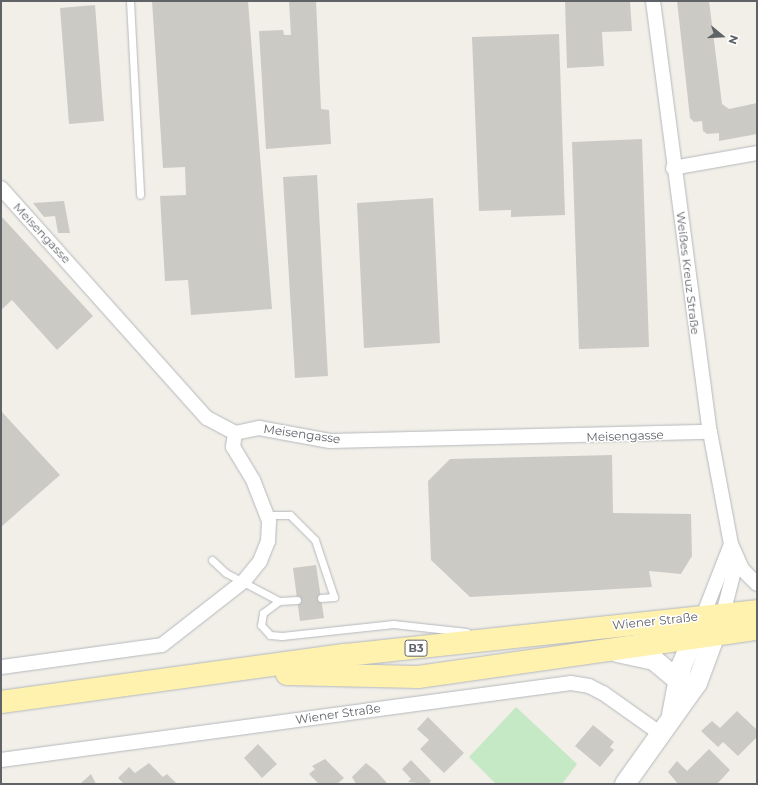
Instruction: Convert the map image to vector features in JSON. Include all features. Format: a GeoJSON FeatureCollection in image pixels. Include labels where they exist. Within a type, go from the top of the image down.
{"type":"FeatureCollection","features":[{"type":"Feature","properties":{"kind":"main road","name":"Wiener Straße"},"geometry":{"type":"LineString","coordinates":[[1,702],[220,674],[279,663],[531,635],[714,621],[757,611]]}},
{"type":"Feature","properties":{"kind":"main road","name":"Wiener Straße"},"geometry":{"type":"LineString","coordinates":[[220,674],[418,677],[537,657],[607,650],[694,636],[714,621],[757,629]]}},
{"type":"Feature","properties":{"kind":"main road"},"geometry":{"type":"LineString","coordinates":[[625,784],[696,683],[714,621]]}},
{"type":"Feature","properties":{"kind":"main road"},"geometry":{"type":"LineString","coordinates":[[672,717],[678,680],[694,636]]}},
{"type":"Feature","properties":{"kind":"main road"},"geometry":{"type":"LineString","coordinates":[[607,650],[654,660],[678,680]]}},
{"type":"Feature","properties":{"kind":"street","name":"Weißes Kreuz Straße"},"geometry":{"type":"LineString","coordinates":[[653,1],[673,168],[710,432],[731,544],[737,559],[757,584]]}},
{"type":"Feature","properties":{"kind":"street"},"geometry":{"type":"LineString","coordinates":[[673,168],[757,153]]}},
{"type":"Feature","properties":{"kind":"street","name":"Meisengasse"},"geometry":{"type":"LineString","coordinates":[[1,188],[207,418],[235,434],[259,428],[330,441],[710,432]]}},
{"type":"Feature","properties":{"kind":"street"},"geometry":{"type":"LineString","coordinates":[[1,667],[162,646],[244,581],[260,561],[268,541],[266,515],[254,480],[233,447],[235,434]]}},
{"type":"Feature","properties":{"kind":"street"},"geometry":{"type":"LineString","coordinates":[[714,621],[731,544]]}},
{"type":"Feature","properties":{"kind":"street"},"geometry":{"type":"LineString","coordinates":[[714,621],[737,559]]}},
{"type":"Feature","properties":{"kind":"street","name":"Wiener Straße"},"geometry":{"type":"LineString","coordinates":[[1,760],[571,683],[589,686],[603,693],[661,734]]}},
{"type":"Feature","properties":{"kind":"lane"},"geometry":{"type":"LineString","coordinates":[[130,1],[140,195]]}},
{"type":"Feature","properties":{"kind":"lane"},"geometry":{"type":"LineString","coordinates":[[266,515],[290,515],[315,540],[334,597],[321,598]]}},
{"type":"Feature","properties":{"kind":"lane"},"geometry":{"type":"LineString","coordinates":[[212,560],[226,573],[244,581],[279,601],[297,600]]}},
{"type":"Feature","properties":{"kind":"lane"},"geometry":{"type":"LineString","coordinates":[[279,601],[263,613],[261,625],[270,635],[393,624],[434,630],[531,635]]}},
{"type":"Feature","properties":{"kind":"green space"},"geometry":{"type":"Polygon","coordinates":[[[516,707],[577,764],[562,784],[496,784],[469,757],[516,707]]]}},
{"type":"Feature","properties":{"kind":"building"},"geometry":{"type":"Polygon","coordinates":[[[152,1],[248,1],[272,309],[191,315],[188,280],[165,281],[160,196],[186,195],[185,167],[163,168],[152,1]]]}},
{"type":"Feature","properties":{"kind":"building"},"geometry":{"type":"Polygon","coordinates":[[[289,1],[316,1],[321,109],[329,110],[331,144],[266,149],[259,31],[283,30],[284,35],[291,35],[289,1]]]}},
{"type":"Feature","properties":{"kind":"building"},"geometry":{"type":"Polygon","coordinates":[[[565,1],[630,1],[632,31],[602,32],[604,66],[567,68],[565,1]]]}},
{"type":"Feature","properties":{"kind":"building"},"geometry":{"type":"Polygon","coordinates":[[[677,1],[709,1],[722,104],[729,109],[757,103],[757,134],[719,141],[719,133],[707,134],[703,131],[702,121],[694,122],[690,118],[677,1]]]}},
{"type":"Feature","properties":{"kind":"building"},"geometry":{"type":"Polygon","coordinates":[[[95,5],[104,121],[69,124],[60,8],[95,5]]]}},
{"type":"Feature","properties":{"kind":"building"},"geometry":{"type":"Polygon","coordinates":[[[559,34],[565,215],[511,217],[511,210],[479,211],[472,37],[559,34]]]}},
{"type":"Feature","properties":{"kind":"building"},"geometry":{"type":"Polygon","coordinates":[[[642,139],[649,347],[579,349],[572,142],[642,139]]]}},
{"type":"Feature","properties":{"kind":"building"},"geometry":{"type":"Polygon","coordinates":[[[317,175],[328,376],[295,378],[283,177],[317,175]]]}},
{"type":"Feature","properties":{"kind":"building"},"geometry":{"type":"Polygon","coordinates":[[[433,198],[440,343],[364,348],[357,203],[433,198]]]}},
{"type":"Feature","properties":{"kind":"building"},"geometry":{"type":"Polygon","coordinates":[[[64,201],[70,233],[58,233],[55,216],[44,217],[33,203],[64,201]]]}},
{"type":"Feature","properties":{"kind":"building"},"geometry":{"type":"Polygon","coordinates":[[[1,216],[93,316],[57,350],[12,300],[1,310],[1,216]]]}},
{"type":"Feature","properties":{"kind":"building"},"geometry":{"type":"Polygon","coordinates":[[[1,411],[60,475],[1,527],[1,411]]]}},
{"type":"Feature","properties":{"kind":"building"},"geometry":{"type":"Polygon","coordinates":[[[612,455],[613,513],[691,514],[692,556],[681,574],[649,571],[652,587],[470,597],[431,560],[428,481],[450,459],[612,455]]]}},
{"type":"Feature","properties":{"kind":"building"},"geometry":{"type":"Polygon","coordinates":[[[316,565],[324,618],[300,621],[293,568],[316,565]]]}},
{"type":"Feature","properties":{"kind":"building"},"geometry":{"type":"Polygon","coordinates":[[[737,711],[757,730],[757,737],[738,756],[723,742],[718,747],[701,731],[712,721],[720,728],[737,711]]]}},
{"type":"Feature","properties":{"kind":"building"},"geometry":{"type":"Polygon","coordinates":[[[428,717],[464,753],[444,773],[420,749],[429,740],[417,729],[428,717]]]}},
{"type":"Feature","properties":{"kind":"building"},"geometry":{"type":"Polygon","coordinates":[[[593,725],[614,742],[610,747],[614,750],[600,767],[575,746],[593,725]]]}},
{"type":"Feature","properties":{"kind":"building"},"geometry":{"type":"Polygon","coordinates":[[[258,744],[277,764],[262,778],[244,758],[258,744]]]}},
{"type":"Feature","properties":{"kind":"building"},"geometry":{"type":"Polygon","coordinates":[[[709,749],[730,770],[717,784],[678,784],[668,772],[677,761],[687,771],[709,749]]]}},
{"type":"Feature","properties":{"kind":"building"},"geometry":{"type":"Polygon","coordinates":[[[325,759],[344,778],[337,784],[319,784],[309,774],[315,769],[312,766],[325,759]]]}},
{"type":"Feature","properties":{"kind":"building"},"geometry":{"type":"Polygon","coordinates":[[[411,760],[431,781],[428,784],[408,782],[411,779],[402,769],[411,760]]]}},
{"type":"Feature","properties":{"kind":"building"},"geometry":{"type":"Polygon","coordinates":[[[149,763],[163,777],[167,774],[177,784],[124,784],[118,778],[129,767],[135,773],[149,763]]]}},
{"type":"Feature","properties":{"kind":"building"},"geometry":{"type":"Polygon","coordinates":[[[366,763],[388,784],[356,784],[352,777],[366,763]]]}},
{"type":"Feature","properties":{"kind":"building"},"geometry":{"type":"Polygon","coordinates":[[[91,774],[96,784],[80,784],[91,774]]]}}]}
